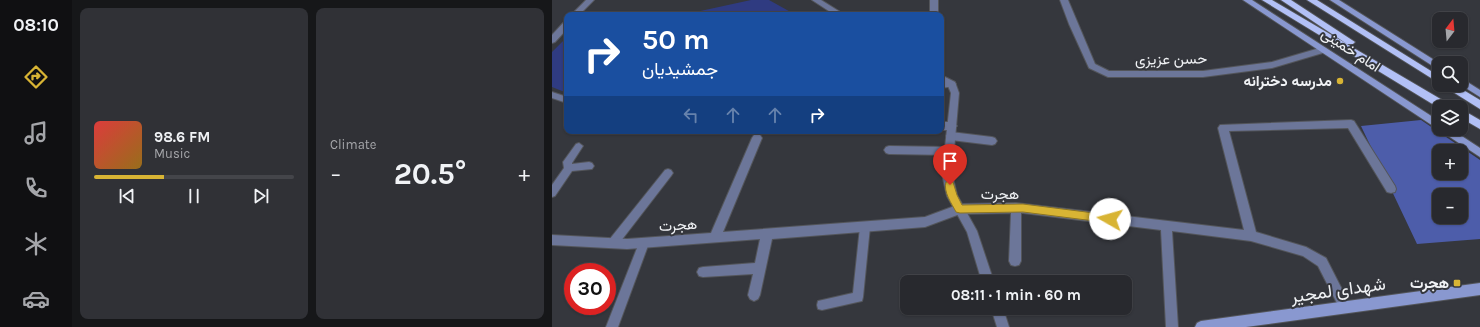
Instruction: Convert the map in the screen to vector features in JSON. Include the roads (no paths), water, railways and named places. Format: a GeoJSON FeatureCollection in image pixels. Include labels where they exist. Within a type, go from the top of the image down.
{"type":"FeatureCollection","features":[{"type":"Feature","properties":{"kind":"highway"},"geometry":{"type":"LineString","coordinates":[[1266,0],[1433,100]]}},
{"type":"Feature","properties":{"kind":"highway"},"geometry":{"type":"LineString","coordinates":[[1285,0],[1440,100]]}},
{"type":"Feature","properties":{"kind":"highway"},"geometry":{"type":"LineString","coordinates":[[1311,0],[1432,76]]}},
{"type":"Feature","properties":{"kind":"highway"},"geometry":{"type":"LineString","coordinates":[[1323,0],[1432,71]]}},
{"type":"Feature","properties":{"kind":"highway"},"geometry":{"type":"LineString","coordinates":[[1460,92],[1480,104]]}},
{"type":"Feature","properties":{"kind":"highway"},"geometry":{"type":"LineString","coordinates":[[1462,92],[1480,104]]}},
{"type":"Feature","properties":{"kind":"highway"},"geometry":{"type":"LineString","coordinates":[[1468,118],[1480,127]]}},
{"type":"Feature","properties":{"kind":"highway"},"geometry":{"type":"LineString","coordinates":[[1468,121],[1480,127]]}},
{"type":"Feature","properties":{"kind":"main road","name":"امام خمینی"},"geometry":{"type":"LineString","coordinates":[[1246,0],[1432,121]]}},
{"type":"Feature","properties":{"kind":"main road"},"geometry":{"type":"LineString","coordinates":[[1334,0],[1432,63]]}},
{"type":"Feature","properties":{"kind":"main road"},"geometry":{"type":"LineString","coordinates":[[1468,86],[1480,94]]}},
{"type":"Feature","properties":{"kind":"main road"},"geometry":{"type":"LineString","coordinates":[[1454,136],[1480,153]]}},
{"type":"Feature","properties":{"kind":"main road","name":"شهدای لمجیر"},"geometry":{"type":"LineString","coordinates":[[1201,327],[1274,322],[1345,308],[1480,289]]}},
{"type":"Feature","properties":{"kind":"street"},"geometry":{"type":"LineString","coordinates":[[579,12],[590,0]]}},
{"type":"Feature","properties":{"kind":"street"},"geometry":{"type":"LineString","coordinates":[[816,0],[836,12]]}},
{"type":"Feature","properties":{"kind":"street"},"geometry":{"type":"LineString","coordinates":[[934,0],[934,12]]}},
{"type":"Feature","properties":{"kind":"street","name":"حسن عزیزی"},"geometry":{"type":"LineString","coordinates":[[1064,0],[1092,66],[1108,74],[1204,74],[1272,65],[1322,50]]}},
{"type":"Feature","properties":{"kind":"street"},"geometry":{"type":"LineString","coordinates":[[552,40],[564,27]]}},
{"type":"Feature","properties":{"kind":"street"},"geometry":{"type":"LineString","coordinates":[[946,85],[955,93],[947,174],[952,196],[972,231],[986,275]]}},
{"type":"Feature","properties":{"kind":"street"},"geometry":{"type":"LineString","coordinates":[[552,95],[564,99]]}},
{"type":"Feature","properties":{"kind":"street"},"geometry":{"type":"LineString","coordinates":[[1250,236],[1223,128],[1351,124],[1391,189]]}},
{"type":"Feature","properties":{"kind":"street"},"geometry":{"type":"LineString","coordinates":[[944,127],[952,131],[992,141]]}},
{"type":"Feature","properties":{"kind":"street"},"geometry":{"type":"LineString","coordinates":[[715,238],[757,138]]}},
{"type":"Feature","properties":{"kind":"street"},"geometry":{"type":"LineString","coordinates":[[889,150],[949,151]]}},
{"type":"Feature","properties":{"kind":"street"},"geometry":{"type":"LineString","coordinates":[[1015,260],[1016,208]]}},
{"type":"Feature","properties":{"kind":"street","name":"هجرت"},"geometry":{"type":"LineString","coordinates":[[552,240],[644,243],[767,235],[925,222],[960,209],[1016,208],[1250,236],[1306,252],[1322,262],[1345,308]]}},
{"type":"Feature","properties":{"kind":"street"},"geometry":{"type":"LineString","coordinates":[[1166,226],[1172,327]]}},
{"type":"Feature","properties":{"kind":"street"},"geometry":{"type":"LineString","coordinates":[[754,295],[767,235]]}},
{"type":"Feature","properties":{"kind":"street"},"geometry":{"type":"LineString","coordinates":[[703,272],[760,268]]}},
{"type":"Feature","properties":{"kind":"street"},"geometry":{"type":"LineString","coordinates":[[999,315],[1003,327]]}},
{"type":"Feature","properties":{"kind":"lane"},"geometry":{"type":"LineString","coordinates":[[569,168],[567,162],[579,146]]}},
{"type":"Feature","properties":{"kind":"lane"},"geometry":{"type":"LineString","coordinates":[[552,192],[569,168],[589,166]]}},
{"type":"Feature","properties":{"kind":"lane"},"geometry":{"type":"LineString","coordinates":[[613,243],[668,172]]}},
{"type":"Feature","properties":{"kind":"lane"},"geometry":{"type":"LineString","coordinates":[[822,304],[858,297],[865,227]]}},
{"type":"Feature","properties":{"kind":"lane"},"geometry":{"type":"LineString","coordinates":[[612,327],[644,243]]}},
{"type":"Feature","properties":{"kind":"place","name":"مدرسه دخترانه"},"geometry":{"type":"Point","coordinates":[1340,81]}},
{"type":"Feature","properties":{"kind":"place","name":"هجرت"},"geometry":{"type":"Point","coordinates":[1457,283]}}]}
